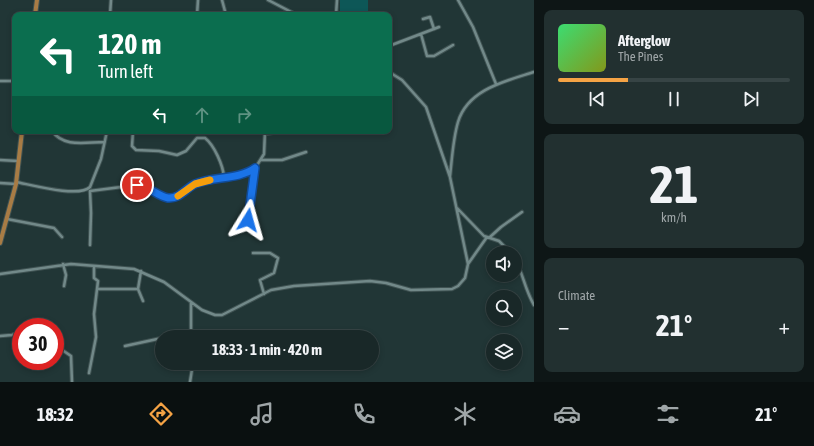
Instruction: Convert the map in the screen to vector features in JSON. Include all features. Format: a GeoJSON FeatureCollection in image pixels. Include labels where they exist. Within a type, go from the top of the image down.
{"type":"FeatureCollection","features":[{"type":"Feature","properties":{"kind":"highway"},"geometry":{"type":"LineString","coordinates":[[35,12],[37,0]]}},
{"type":"Feature","properties":{"kind":"highway"},"geometry":{"type":"LineString","coordinates":[[0,242],[16,183],[22,134]]}},
{"type":"Feature","properties":{"kind":"street"},"geometry":{"type":"LineString","coordinates":[[110,12],[111,0]]}},
{"type":"Feature","properties":{"kind":"street"},"geometry":{"type":"LineString","coordinates":[[196,12],[198,0]]}},
{"type":"Feature","properties":{"kind":"street"},"geometry":{"type":"LineString","coordinates":[[222,0],[225,12]]}},
{"type":"Feature","properties":{"kind":"street"},"geometry":{"type":"LineString","coordinates":[[268,0],[273,1],[292,12]]}},
{"type":"Feature","properties":{"kind":"street"},"geometry":{"type":"LineString","coordinates":[[336,12],[337,0]]}},
{"type":"Feature","properties":{"kind":"street"},"geometry":{"type":"LineString","coordinates":[[458,0],[473,27],[496,84]]}},
{"type":"Feature","properties":{"kind":"street"},"geometry":{"type":"LineString","coordinates":[[423,19],[430,17],[434,29]]}},
{"type":"Feature","properties":{"kind":"street"},"geometry":{"type":"LineString","coordinates":[[392,45],[439,27]]}},
{"type":"Feature","properties":{"kind":"street"},"geometry":{"type":"LineString","coordinates":[[421,34],[426,54],[429,56],[434,56],[453,45]]}},
{"type":"Feature","properties":{"kind":"street"},"geometry":{"type":"LineString","coordinates":[[450,177],[458,121],[475,97],[496,84],[534,72]]}},
{"type":"Feature","properties":{"kind":"street"},"geometry":{"type":"LineString","coordinates":[[0,274],[63,264],[126,268],[141,271],[164,282],[191,303],[208,313],[222,315],[281,287],[378,281],[412,290],[455,288],[462,282],[466,274],[468,264],[450,177],[426,107],[402,80],[392,74]]}},
{"type":"Feature","properties":{"kind":"street"},"geometry":{"type":"LineString","coordinates":[[0,81],[12,81]]}},
{"type":"Feature","properties":{"kind":"street"},"geometry":{"type":"LineString","coordinates":[[55,134],[58,138],[70,143],[104,142]]}},
{"type":"Feature","properties":{"kind":"street"},"geometry":{"type":"LineString","coordinates":[[90,245],[91,213],[89,190],[101,160],[106,134]]}},
{"type":"Feature","properties":{"kind":"street"},"geometry":{"type":"LineString","coordinates":[[133,134],[132,146],[136,150],[159,151],[174,155],[186,151],[197,138],[205,138],[211,144],[221,164],[224,177]]}},
{"type":"Feature","properties":{"kind":"street"},"geometry":{"type":"LineString","coordinates":[[248,220],[255,168],[261,160],[265,149],[265,134]]}},
{"type":"Feature","properties":{"kind":"street"},"geometry":{"type":"LineString","coordinates":[[261,160],[282,160],[306,152]]}},
{"type":"Feature","properties":{"kind":"street"},"geometry":{"type":"LineString","coordinates":[[0,160],[19,162]]}},
{"type":"Feature","properties":{"kind":"street"},"geometry":{"type":"LineString","coordinates":[[0,182],[74,192],[137,185],[148,187],[163,196],[174,198],[195,184],[235,175],[255,168]]}},
{"type":"Feature","properties":{"kind":"street"},"geometry":{"type":"LineString","coordinates":[[457,208],[476,230],[499,241],[504,246]]}},
{"type":"Feature","properties":{"kind":"street"},"geometry":{"type":"LineString","coordinates":[[468,264],[489,237],[501,226],[522,212]]}},
{"type":"Feature","properties":{"kind":"street"},"geometry":{"type":"LineString","coordinates":[[7,219],[54,228],[62,237]]}},
{"type":"Feature","properties":{"kind":"street"},"geometry":{"type":"LineString","coordinates":[[253,253],[270,253],[276,255],[278,258],[274,273],[260,280],[264,294]]}},
{"type":"Feature","properties":{"kind":"street"},"geometry":{"type":"LineString","coordinates":[[63,264],[66,275],[64,286]]}},
{"type":"Feature","properties":{"kind":"street"},"geometry":{"type":"LineString","coordinates":[[89,373],[96,337],[94,314],[98,281],[94,278],[94,266]]}},
{"type":"Feature","properties":{"kind":"street"},"geometry":{"type":"LineString","coordinates":[[141,271],[138,290],[143,301]]}},
{"type":"Feature","properties":{"kind":"street"},"geometry":{"type":"LineString","coordinates":[[522,276],[526,290],[534,305]]}},
{"type":"Feature","properties":{"kind":"street"},"geometry":{"type":"LineString","coordinates":[[98,289],[138,290]]}},
{"type":"Feature","properties":{"kind":"street"},"geometry":{"type":"LineString","coordinates":[[191,303],[191,330]]}},
{"type":"Feature","properties":{"kind":"street"},"geometry":{"type":"LineString","coordinates":[[0,336],[12,335]]}},
{"type":"Feature","properties":{"kind":"street"},"geometry":{"type":"LineString","coordinates":[[125,346],[155,339]]}},
{"type":"Feature","properties":{"kind":"street"},"geometry":{"type":"LineString","coordinates":[[64,352],[70,356],[72,382]]}},
{"type":"Feature","properties":{"kind":"street"},"geometry":{"type":"LineString","coordinates":[[190,382],[192,370]]}},
{"type":"Feature","properties":{"kind":"shaded area"},"geometry":{"type":"Polygon","coordinates":[[[340,0],[368,0],[368,12],[340,12],[340,0]]]}},
{"type":"Feature","properties":{"kind":"slow traffic"},"geometry":{"type":"LineString","coordinates":[[178,196],[195,184],[210,180]]}},
{"type":"Feature","properties":{"kind":"route"},"geometry":{"type":"LineString","coordinates":[[137,185],[148,187],[168,198],[174,198],[197,183],[251,171],[255,168],[248,220]]}}]}
